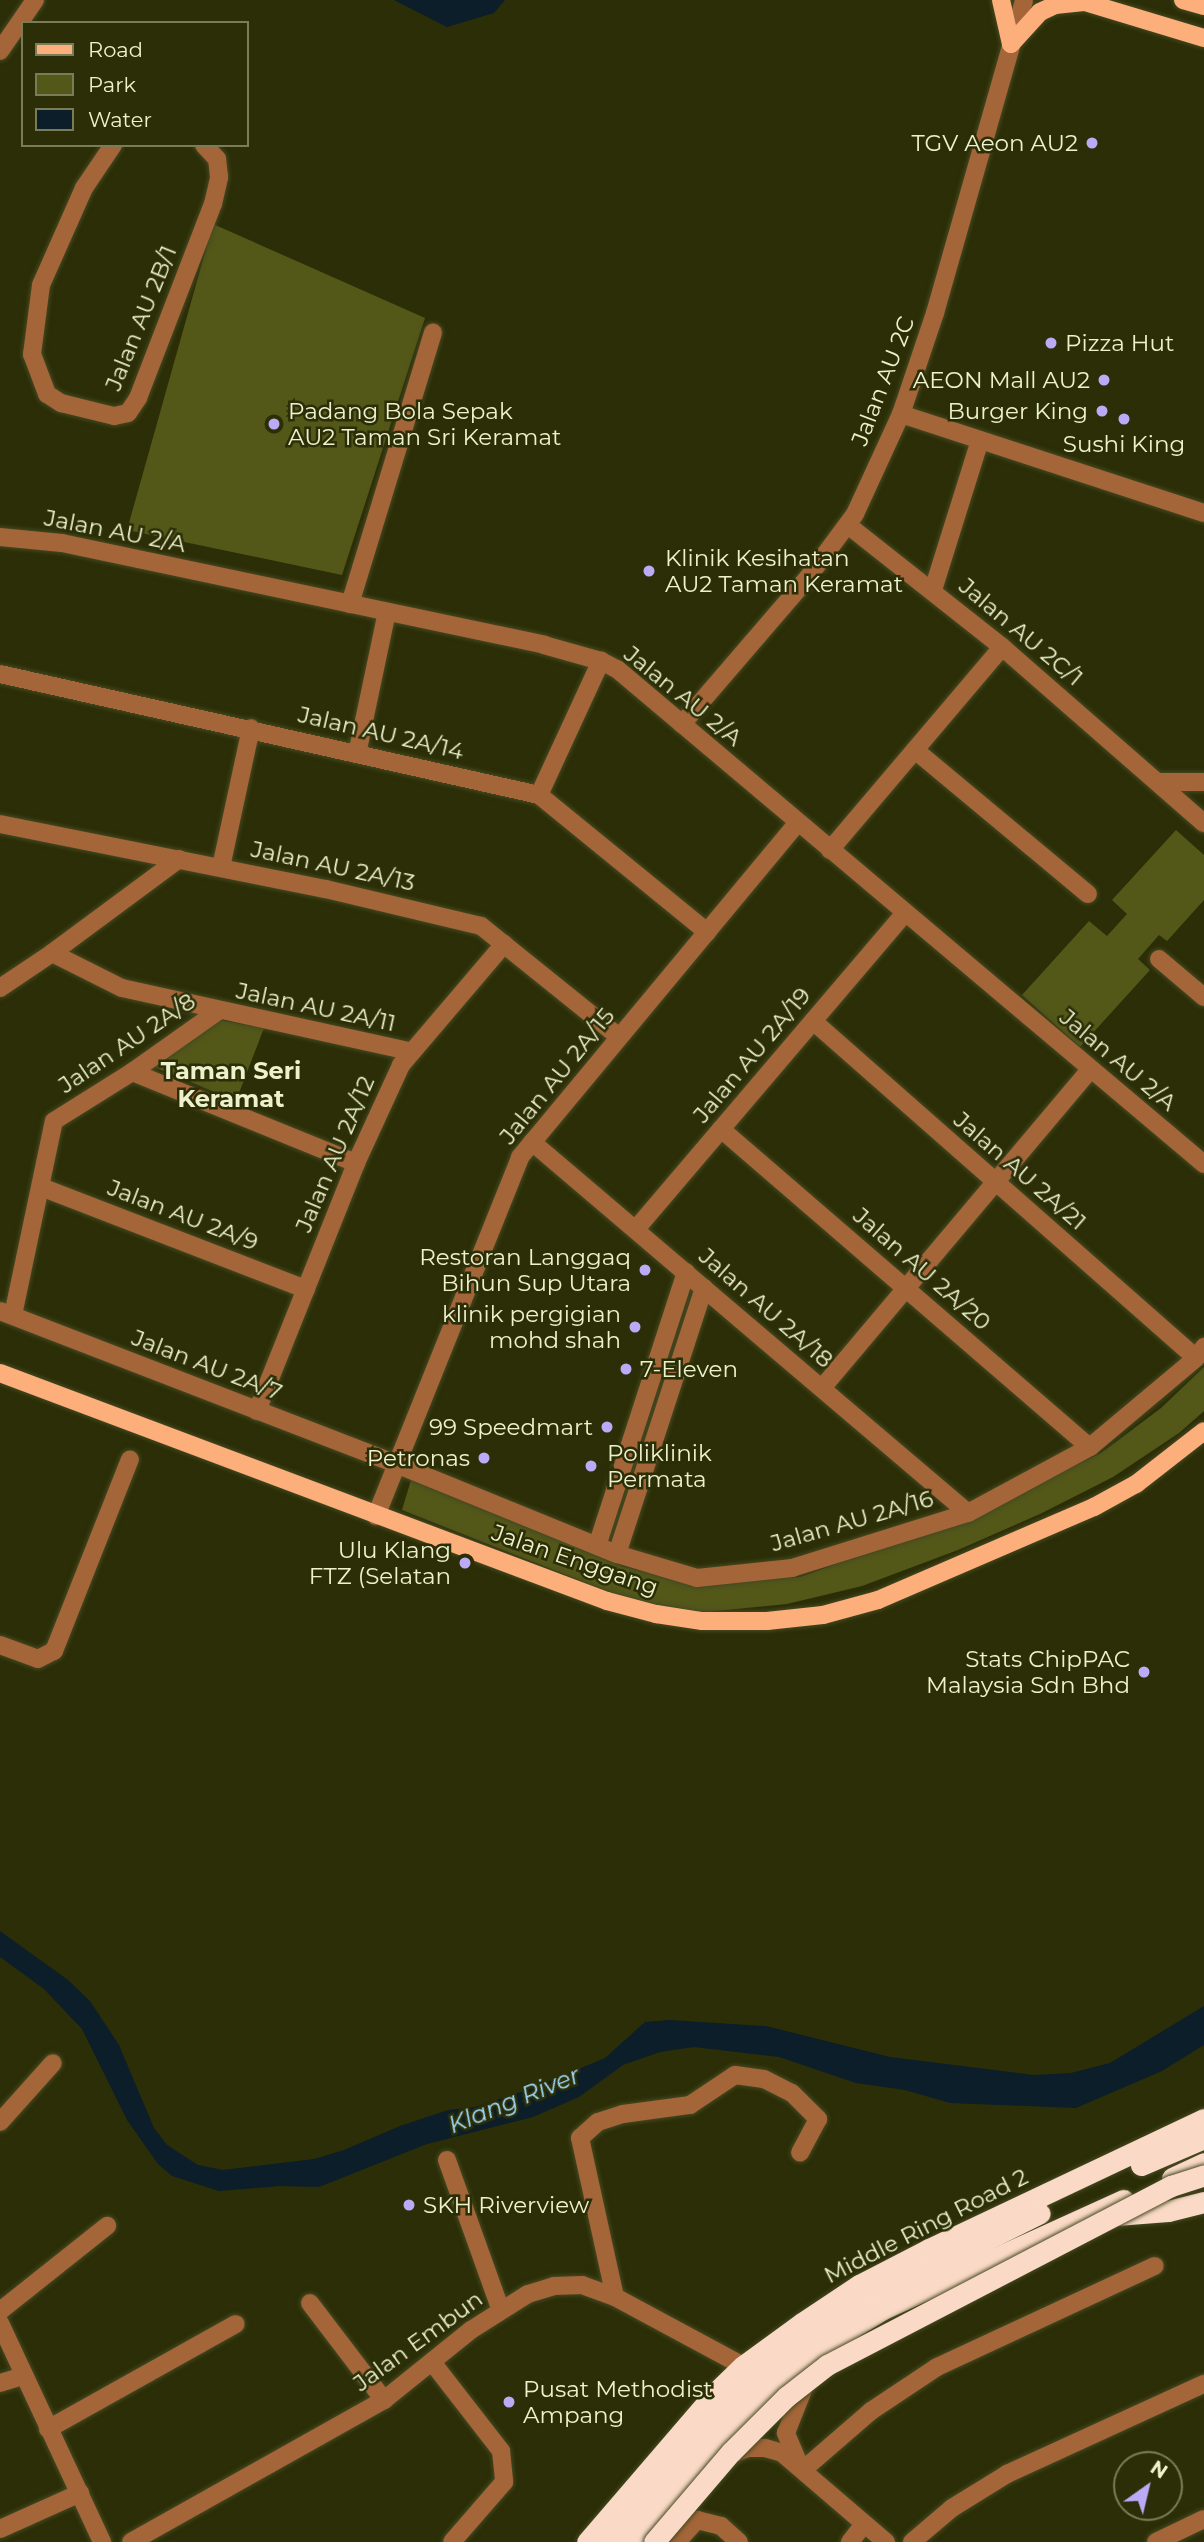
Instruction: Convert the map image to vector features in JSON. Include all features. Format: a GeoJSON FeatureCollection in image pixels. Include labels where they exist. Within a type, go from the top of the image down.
{"type":"FeatureCollection","features":[{"type":"Feature","properties":{"kind":"highway","name":"Middle Ring Road 2"},"geometry":{"type":"LineString","coordinates":[[587,2542],[715,2393],[743,2366],[859,2285],[1204,2119]]}},
{"type":"Feature","properties":{"kind":"highway"},"geometry":{"type":"LineString","coordinates":[[607,2542],[663,2473],[750,2386],[802,2340],[873,2296],[942,2261],[1153,2159],[1204,2138]]}},
{"type":"Feature","properties":{"kind":"highway"},"geometry":{"type":"LineString","coordinates":[[629,2542],[693,2467],[778,2384],[829,2342],[883,2309],[1204,2163]]}},
{"type":"Feature","properties":{"kind":"highway"},"geometry":{"type":"LineString","coordinates":[[654,2542],[776,2406],[827,2365],[1159,2192],[1204,2175]]}},
{"type":"Feature","properties":{"kind":"highway"},"geometry":{"type":"LineString","coordinates":[[1087,2217],[1168,2211],[1204,2202]]}},
{"type":"Feature","properties":{"kind":"main road"},"geometry":{"type":"LineString","coordinates":[[1001,0],[1011,44]]}},
{"type":"Feature","properties":{"kind":"main road"},"geometry":{"type":"LineString","coordinates":[[1183,0],[1204,6]]}},
{"type":"Feature","properties":{"kind":"main road"},"geometry":{"type":"LineString","coordinates":[[1011,44],[1040,12],[1055,5],[1081,1],[1204,38]]}},
{"type":"Feature","properties":{"kind":"main road","name":"Jalan Enggang"},"geometry":{"type":"LineString","coordinates":[[0,1373],[607,1601],[656,1614],[702,1621],[767,1621],[823,1615],[878,1600],[1094,1507],[1136,1484],[1204,1431]]}},
{"type":"Feature","properties":{"kind":"street"},"geometry":{"type":"LineString","coordinates":[[24,21],[35,0]]}},
{"type":"Feature","properties":{"kind":"street","name":"Jalan AU 2C"},"geometry":{"type":"LineString","coordinates":[[682,724],[849,526],[901,414],[935,313],[1024,0]]}},
{"type":"Feature","properties":{"kind":"street"},"geometry":{"type":"LineString","coordinates":[[0,51],[21,25]]}},
{"type":"Feature","properties":{"kind":"street","name":"Jalan AU 2B/1"},"geometry":{"type":"LineString","coordinates":[[112,147],[84,188],[41,285],[32,354],[47,394],[61,403],[114,416],[128,413],[138,398],[212,204],[219,177],[218,159],[206,147]]}},
{"type":"Feature","properties":{"kind":"street"},"geometry":{"type":"LineString","coordinates":[[351,604],[433,332]]}},
{"type":"Feature","properties":{"kind":"street"},"geometry":{"type":"LineString","coordinates":[[901,414],[1204,513]]}},
{"type":"Feature","properties":{"kind":"street"},"geometry":{"type":"LineString","coordinates":[[933,590],[980,440]]}},
{"type":"Feature","properties":{"kind":"street","name":"Jalan AU 2C/1"},"geometry":{"type":"LineString","coordinates":[[849,526],[933,590],[1157,782],[1200,813]]}},
{"type":"Feature","properties":{"kind":"street","name":"Jalan AU 2/A"},"geometry":{"type":"LineString","coordinates":[[0,537],[62,543],[544,645],[601,661],[631,680],[797,823],[1204,1164]]}},
{"type":"Feature","properties":{"kind":"street"},"geometry":{"type":"LineString","coordinates":[[357,754],[387,612]]}},
{"type":"Feature","properties":{"kind":"street"},"geometry":{"type":"LineString","coordinates":[[830,850],[1002,647]]}},
{"type":"Feature","properties":{"kind":"street"},"geometry":{"type":"LineString","coordinates":[[539,794],[601,661]]}},
{"type":"Feature","properties":{"kind":"street","name":"Jalan AU 2A/14"},"geometry":{"type":"LineString","coordinates":[[0,674],[539,794],[707,932]]}},
{"type":"Feature","properties":{"kind":"street"},"geometry":{"type":"LineString","coordinates":[[221,867],[251,728]]}},
{"type":"Feature","properties":{"kind":"street"},"geometry":{"type":"LineString","coordinates":[[915,750],[1088,894]]}},
{"type":"Feature","properties":{"kind":"street"},"geometry":{"type":"LineString","coordinates":[[1157,782],[1204,782]]}},
{"type":"Feature","properties":{"kind":"street","name":"Jalan AU 2A/15"},"geometry":{"type":"LineString","coordinates":[[376,1516],[520,1157],[797,823]]}},
{"type":"Feature","properties":{"kind":"street","name":"Jalan AU 2A/13"},"geometry":{"type":"LineString","coordinates":[[0,824],[221,867],[481,926],[619,1037]]}},
{"type":"Feature","properties":{"kind":"street"},"geometry":{"type":"LineString","coordinates":[[0,988],[179,859]]}},
{"type":"Feature","properties":{"kind":"street","name":"Jalan AU 2A/19"},"geometry":{"type":"LineString","coordinates":[[636,1229],[905,913]]}},
{"type":"Feature","properties":{"kind":"street","name":"Jalan AU 2A/12"},"geometry":{"type":"LineString","coordinates":[[257,1411],[356,1163],[390,1086],[412,1052],[504,944]]}},
{"type":"Feature","properties":{"kind":"street","name":"Jalan AU 2A/11"},"geometry":{"type":"LineString","coordinates":[[52,953],[122,988],[412,1052]]}},
{"type":"Feature","properties":{"kind":"street"},"geometry":{"type":"LineString","coordinates":[[1159,960],[1204,997]]}},
{"type":"Feature","properties":{"kind":"street","name":"Jalan AU 2A/8"},"geometry":{"type":"LineString","coordinates":[[6,1313],[41,1187],[54,1121],[132,1072],[218,1011]]}},
{"type":"Feature","properties":{"kind":"street","name":"Jalan AU 2A/21"},"geometry":{"type":"LineString","coordinates":[[813,1021],[996,1182],[1200,1353]]}},
{"type":"Feature","properties":{"kind":"street"},"geometry":{"type":"LineString","coordinates":[[822,1388],[1091,1069]]}},
{"type":"Feature","properties":{"kind":"street"},"geometry":{"type":"LineString","coordinates":[[132,1072],[356,1163]]}},
{"type":"Feature","properties":{"kind":"street","name":"Jalan AU 2A/20"},"geometry":{"type":"LineString","coordinates":[[721,1129],[1090,1447]]}},
{"type":"Feature","properties":{"kind":"street","name":"Jalan AU 2A/18"},"geometry":{"type":"LineString","coordinates":[[532,1142],[968,1513]]}},
{"type":"Feature","properties":{"kind":"street","name":"Jalan AU 2A/9"},"geometry":{"type":"LineString","coordinates":[[41,1187],[306,1289]]}},
{"type":"Feature","properties":{"kind":"street"},"geometry":{"type":"LineString","coordinates":[[597,1546],[686,1272]]}},
{"type":"Feature","properties":{"kind":"street"},"geometry":{"type":"LineString","coordinates":[[617,1554],[705,1288]]}},
{"type":"Feature","properties":{"kind":"street","name":"Jalan AU 2A/7"},"geometry":{"type":"LineString","coordinates":[[6,1313],[396,1464]]}},
{"type":"Feature","properties":{"kind":"street","name":"Jalan AU 2A/16"},"geometry":{"type":"LineString","coordinates":[[396,1464],[617,1554],[698,1578],[792,1568],[968,1513],[1090,1447],[1200,1353]]}},
{"type":"Feature","properties":{"kind":"street"},"geometry":{"type":"LineString","coordinates":[[0,1645],[38,1659],[54,1651],[130,1458]]}},
{"type":"Feature","properties":{"kind":"street"},"geometry":{"type":"LineString","coordinates":[[0,2122],[54,2063]]}},
{"type":"Feature","properties":{"kind":"street"},"geometry":{"type":"LineString","coordinates":[[615,2297],[580,2137],[598,2122],[623,2114],[690,2105],[735,2075],[764,2079],[792,2092],[818,2119],[800,2153]]}},
{"type":"Feature","properties":{"kind":"street"},"geometry":{"type":"LineString","coordinates":[[447,2160],[501,2311]]}},
{"type":"Feature","properties":{"kind":"street"},"geometry":{"type":"LineString","coordinates":[[0,2311],[107,2226]]}},
{"type":"Feature","properties":{"kind":"street"},"geometry":{"type":"LineString","coordinates":[[804,2469],[871,2411],[936,2367],[1155,2266]]}},
{"type":"Feature","properties":{"kind":"street","name":"Jalan Embun"},"geometry":{"type":"LineString","coordinates":[[131,2542],[384,2400],[501,2311],[528,2294],[554,2286],[582,2285],[615,2297],[743,2366]]}},
{"type":"Feature","properties":{"kind":"street"},"geometry":{"type":"LineString","coordinates":[[310,2303],[384,2400]]}},
{"type":"Feature","properties":{"kind":"street"},"geometry":{"type":"LineString","coordinates":[[0,2323],[102,2542]]}},
{"type":"Feature","properties":{"kind":"street"},"geometry":{"type":"LineString","coordinates":[[48,2429],[236,2323]]}},
{"type":"Feature","properties":{"kind":"street"},"geometry":{"type":"LineString","coordinates":[[804,2469],[794,2457],[786,2433],[797,2400],[829,2342]]}},
{"type":"Feature","properties":{"kind":"street"},"geometry":{"type":"LineString","coordinates":[[432,2362],[501,2451],[504,2483],[452,2542]]}},
{"type":"Feature","properties":{"kind":"street"},"geometry":{"type":"LineString","coordinates":[[0,2383],[23,2376]]}},
{"type":"Feature","properties":{"kind":"street"},"geometry":{"type":"LineString","coordinates":[[912,2542],[952,2508],[1007,2474],[1204,2384]]}},
{"type":"Feature","properties":{"kind":"street"},"geometry":{"type":"LineString","coordinates":[[693,2467],[748,2448],[765,2448],[782,2453],[887,2542]]}},
{"type":"Feature","properties":{"kind":"street"},"geometry":{"type":"LineString","coordinates":[[0,2529],[80,2493]]}},
{"type":"Feature","properties":{"kind":"street"},"geometry":{"type":"LineString","coordinates":[[1156,2542],[1204,2519]]}},
{"type":"Feature","properties":{"kind":"street"},"geometry":{"type":"LineString","coordinates":[[677,2542],[697,2520],[721,2526],[739,2542]]}},
{"type":"Feature","properties":{"kind":"street"},"geometry":{"type":"LineString","coordinates":[[850,2542],[864,2524]]}},
{"type":"Feature","properties":{"kind":"green space","name":"Padang Bola Sepak AU2 Taman Sri Keramat"},"geometry":{"type":"Polygon","coordinates":[[[213,224],[425,318],[342,575],[127,530],[213,224]]]}},
{"type":"Feature","properties":{"kind":"green space"},"geometry":{"type":"Polygon","coordinates":[[[1176,830],[1204,855],[1204,900],[1167,941],[1159,935],[1138,959],[1150,970],[1080,1047],[1022,995],[1089,921],[1107,936],[1127,914],[1112,900],[1176,830]]]}},
{"type":"Feature","properties":{"kind":"green space"},"geometry":{"type":"Polygon","coordinates":[[[219,1020],[264,1028],[236,1101],[154,1067],[219,1020]]]}},
{"type":"Feature","properties":{"kind":"green space"},"geometry":{"type":"Polygon","coordinates":[[[1204,1367],[1204,1411],[1179,1433],[1113,1477],[1040,1514],[958,1550],[862,1586],[787,1604],[706,1612],[653,1605],[604,1590],[402,1510],[411,1480],[624,1567],[700,1584],[800,1577],[967,1517],[1101,1453],[1161,1408],[1204,1367]]]}},
{"type":"Feature","properties":{"kind":"water"},"geometry":{"type":"Polygon","coordinates":[[[394,0],[505,0],[494,13],[447,27],[394,0]]]}},
{"type":"Feature","properties":{"kind":"water","name":"Klang River"},"geometry":{"type":"Polygon","coordinates":[[[0,1931],[68,1980],[90,2001],[119,2045],[154,2128],[167,2145],[198,2165],[223,2170],[314,2159],[448,2110],[475,2107],[533,2088],[605,2058],[645,2022],[669,2020],[766,2026],[890,2057],[1033,2075],[1071,2073],[1110,2063],[1204,2006],[1204,2045],[1162,2071],[1076,2108],[950,2103],[905,2090],[856,2083],[779,2057],[694,2047],[660,2052],[623,2065],[579,2097],[533,2117],[427,2144],[319,2187],[280,2186],[219,2191],[172,2176],[158,2164],[127,2120],[82,2029],[44,1989],[0,1957],[0,1931]]]}},
{"type":"Feature","properties":{"kind":"place","name":"TGV Aeon AU2"},"geometry":{"type":"Point","coordinates":[1092,143]}},
{"type":"Feature","properties":{"kind":"place","name":"Pizza Hut"},"geometry":{"type":"Point","coordinates":[1051,343]}},
{"type":"Feature","properties":{"kind":"place","name":"AEON Mall AU2"},"geometry":{"type":"Point","coordinates":[1104,380]}},
{"type":"Feature","properties":{"kind":"place","name":"Burger King"},"geometry":{"type":"Point","coordinates":[1102,411]}},
{"type":"Feature","properties":{"kind":"place","name":"Sushi King"},"geometry":{"type":"Point","coordinates":[1124,419]}},
{"type":"Feature","properties":{"kind":"place","name":"Padang Bola Sepak AU2 Taman Sri Keramat"},"geometry":{"type":"Point","coordinates":[274,424]}},
{"type":"Feature","properties":{"kind":"place","name":"Klinik Kesihatan AU2 Taman Keramat"},"geometry":{"type":"Point","coordinates":[649,571]}},
{"type":"Feature","properties":{"kind":"place","name":"Restoran Langgaq Bihun Sup Utara"},"geometry":{"type":"Point","coordinates":[645,1270]}},
{"type":"Feature","properties":{"kind":"place","name":"klinik pergigian mohd shah"},"geometry":{"type":"Point","coordinates":[635,1327]}},
{"type":"Feature","properties":{"kind":"place","name":"7-Eleven"},"geometry":{"type":"Point","coordinates":[626,1369]}},
{"type":"Feature","properties":{"kind":"place","name":"99 Speedmart"},"geometry":{"type":"Point","coordinates":[607,1427]}},
{"type":"Feature","properties":{"kind":"place","name":"Petronas"},"geometry":{"type":"Point","coordinates":[484,1458]}},
{"type":"Feature","properties":{"kind":"place","name":"Poliklinik Permata"},"geometry":{"type":"Point","coordinates":[591,1466]}},
{"type":"Feature","properties":{"kind":"place","name":"Ulu Klang FTZ (Selatan"},"geometry":{"type":"Point","coordinates":[465,1563]}},
{"type":"Feature","properties":{"kind":"place","name":"Stats ChipPAC Malaysia Sdn Bhd"},"geometry":{"type":"Point","coordinates":[1144,1672]}},
{"type":"Feature","properties":{"kind":"place","name":"SKH Riverview"},"geometry":{"type":"Point","coordinates":[409,2205]}},
{"type":"Feature","properties":{"kind":"place","name":"Pusat Methodist Ampang"},"geometry":{"type":"Point","coordinates":[509,2402]}},
{"type":"Feature","properties":{"kind":"district","name":"Taman Seri Keramat"},"geometry":{"type":"Point","coordinates":[231,1085]}}]}
